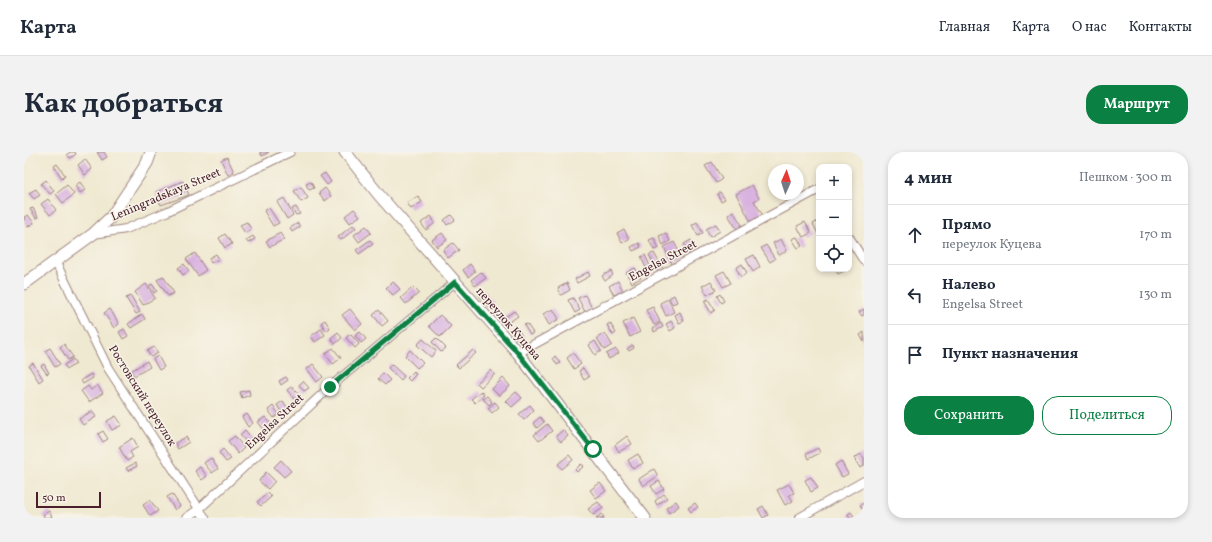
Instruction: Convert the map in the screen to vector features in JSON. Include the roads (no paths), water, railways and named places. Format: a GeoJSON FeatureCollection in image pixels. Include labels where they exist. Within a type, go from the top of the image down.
{"type":"FeatureCollection","features":[{"type":"Feature","properties":{"kind":"street","name":"Leningradskaya Street"},"geometry":{"type":"LineString","coordinates":[[24,284],[93,234],[111,217],[147,163],[151,152]]}},
{"type":"Feature","properties":{"kind":"street","name":"Leningradskaya Street"},"geometry":{"type":"LineString","coordinates":[[93,234],[126,229],[247,174],[290,152]]}},
{"type":"Feature","properties":{"kind":"street","name":"переулок Куцева"},"geometry":{"type":"LineString","coordinates":[[345,152],[379,195],[518,353],[644,518]]}},
{"type":"Feature","properties":{"kind":"street","name":"Engelsa Street"},"geometry":{"type":"LineString","coordinates":[[518,353],[816,192]]}},
{"type":"Feature","properties":{"kind":"street"},"geometry":{"type":"LineString","coordinates":[[852,242],[864,261]]}},
{"type":"Feature","properties":{"kind":"street","name":"Ростовский переулок"},"geometry":{"type":"LineString","coordinates":[[55,261],[108,368],[205,518]]}},
{"type":"Feature","properties":{"kind":"street","name":"Engelsa Street"},"geometry":{"type":"LineString","coordinates":[[186,518],[198,509],[330,387],[455,282]]}},
{"type":"Feature","properties":{"kind":"street"},"geometry":{"type":"LineString","coordinates":[[799,518],[864,481]]}}]}
